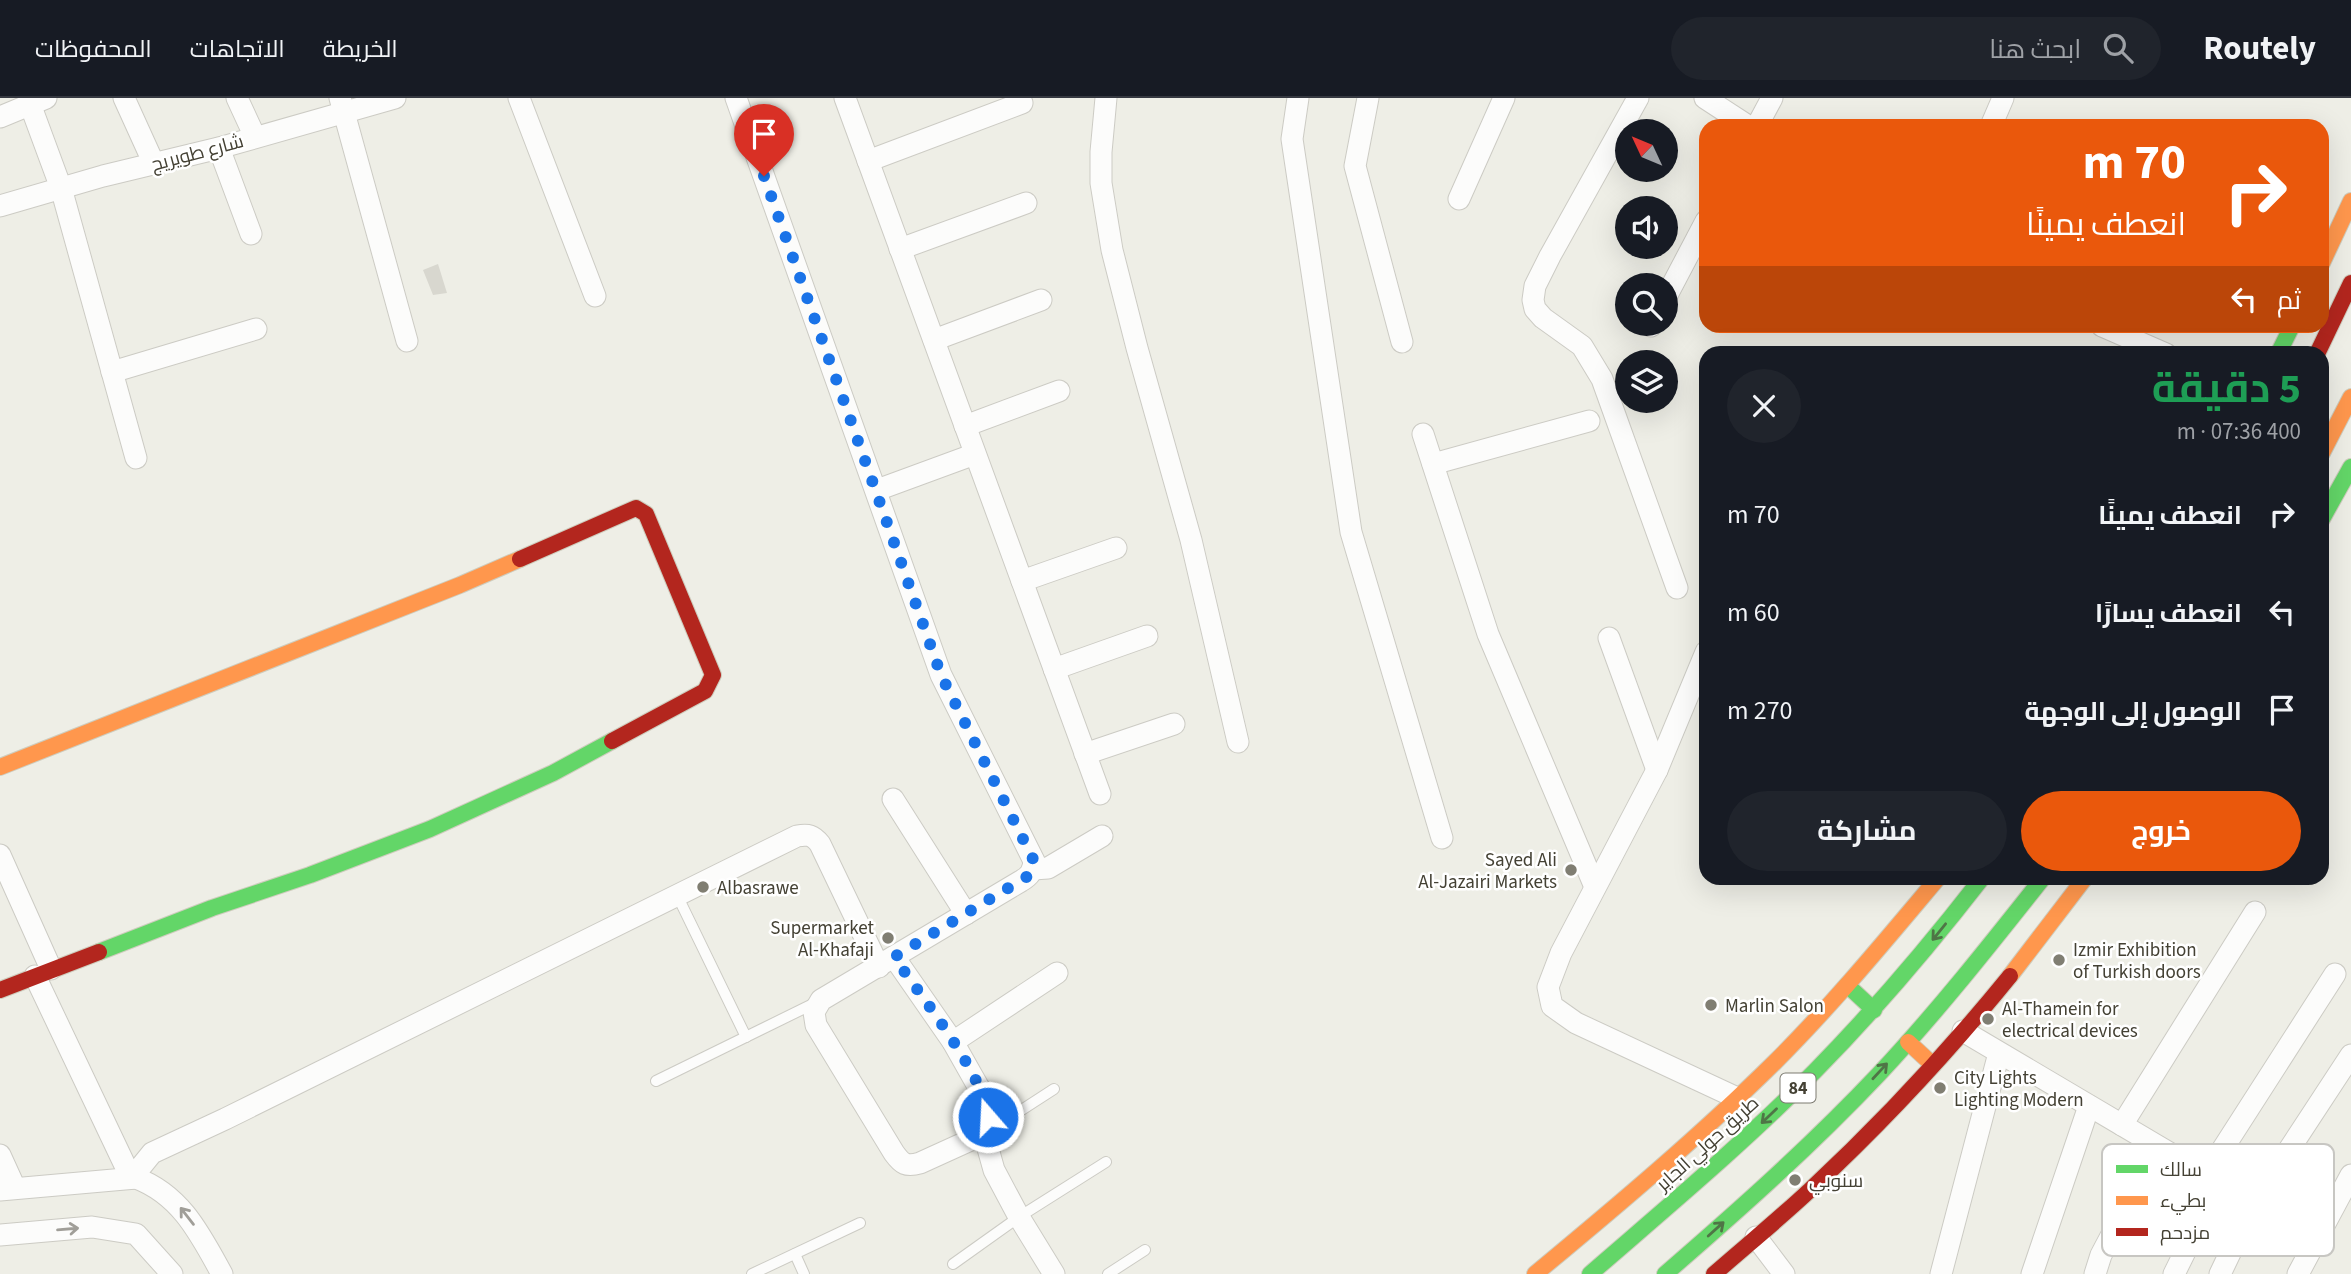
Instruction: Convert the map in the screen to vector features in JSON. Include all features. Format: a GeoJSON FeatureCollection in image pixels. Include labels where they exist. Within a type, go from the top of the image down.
{"type":"FeatureCollection","features":[{"type":"Feature","properties":{"kind":"main road"},"geometry":{"type":"LineString","coordinates":[[2329,248],[2351,201]]}},
{"type":"Feature","properties":{"kind":"main road"},"geometry":{"type":"LineString","coordinates":[[2329,329],[2351,283]]}},
{"type":"Feature","properties":{"kind":"main road"},"geometry":{"type":"LineString","coordinates":[[2329,445],[2345,427],[2351,397]]}},
{"type":"Feature","properties":{"kind":"main road"},"geometry":{"type":"LineString","coordinates":[[2329,511],[2346,492],[2351,467]]}},
{"type":"Feature","properties":{"kind":"main road"},"geometry":{"type":"LineString","coordinates":[[0,767],[460,585],[636,508],[646,514],[713,675],[705,691],[553,773],[430,829],[310,875],[212,908],[0,990]]}},
{"type":"Feature","properties":{"kind":"main road"},"geometry":{"type":"LineString","coordinates":[[1535,1274],[1616,1208],[1776,1060],[1847,985],[1932,885]]}},
{"type":"Feature","properties":{"kind":"main road","name":"طريق حولي الجاير"},"geometry":{"type":"LineString","coordinates":[[1590,1274],[1728,1153],[1814,1073],[1874,1010],[1976,885]]}},
{"type":"Feature","properties":{"kind":"main road","name":"84"},"geometry":{"type":"LineString","coordinates":[[1665,1274],[1759,1191],[1846,1108],[1908,1042],[2037,885]]}},
{"type":"Feature","properties":{"kind":"main road"},"geometry":{"type":"LineString","coordinates":[[1714,1274],[1822,1179],[1933,1065],[2050,928],[2080,885]]}},
{"type":"Feature","properties":{"kind":"main road"},"geometry":{"type":"LineString","coordinates":[[1847,985],[1874,1010]]}},
{"type":"Feature","properties":{"kind":"main road"},"geometry":{"type":"LineString","coordinates":[[1908,1042],[1933,1065]]}},
{"type":"Feature","properties":{"kind":"main road"},"geometry":{"type":"LineString","coordinates":[[1728,1153],[1727,1168],[1735,1180],[1745,1189],[1759,1191]]}},
{"type":"Feature","properties":{"kind":"main road"},"geometry":{"type":"LineString","coordinates":[[1653,1219],[1668,1221],[1678,1231],[1686,1243],[1685,1257]]}},
{"type":"Feature","properties":{"kind":"street"},"geometry":{"type":"LineString","coordinates":[[124,98],[154,164]]}},
{"type":"Feature","properties":{"kind":"street"},"geometry":{"type":"LineString","coordinates":[[237,98],[255,137]]}},
{"type":"Feature","properties":{"kind":"street","name":"شارع طويريج"},"geometry":{"type":"LineString","coordinates":[[0,206],[219,148],[343,105],[395,98]]}},
{"type":"Feature","properties":{"kind":"street"},"geometry":{"type":"LineString","coordinates":[[519,98],[595,296]]}},
{"type":"Feature","properties":{"kind":"street"},"geometry":{"type":"LineString","coordinates":[[736,98],[941,675],[1034,861],[1033,869],[1021,881],[821,1000],[814,1012],[816,1025],[904,1165],[920,1163],[986,1133]]}},
{"type":"Feature","properties":{"kind":"street"},"geometry":{"type":"LineString","coordinates":[[845,98],[1100,794]]}},
{"type":"Feature","properties":{"kind":"street"},"geometry":{"type":"LineString","coordinates":[[1106,98],[1101,183],[1112,250],[1191,540],[1238,741]]}},
{"type":"Feature","properties":{"kind":"street"},"geometry":{"type":"LineString","coordinates":[[1298,98],[1292,139],[1351,532],[1442,838]]}},
{"type":"Feature","properties":{"kind":"street"},"geometry":{"type":"LineString","coordinates":[[1368,98],[1354,166],[1402,342]]}},
{"type":"Feature","properties":{"kind":"street"},"geometry":{"type":"LineString","coordinates":[[1459,199],[1504,98]]}},
{"type":"Feature","properties":{"kind":"street"},"geometry":{"type":"LineString","coordinates":[[1638,98],[1550,256],[1535,286],[1533,300],[1535,309],[1543,318],[1582,346],[1602,379],[1677,588]]}},
{"type":"Feature","properties":{"kind":"street"},"geometry":{"type":"LineString","coordinates":[[1705,98],[1737,119]]}},
{"type":"Feature","properties":{"kind":"street"},"geometry":{"type":"LineString","coordinates":[[1761,119],[1773,98]]}},
{"type":"Feature","properties":{"kind":"street"},"geometry":{"type":"LineString","coordinates":[[1994,119],[2003,98]]}},
{"type":"Feature","properties":{"kind":"street"},"geometry":{"type":"LineString","coordinates":[[0,117],[38,101],[136,458]]}},
{"type":"Feature","properties":{"kind":"street"},"geometry":{"type":"LineString","coordinates":[[868,161],[1022,103]]}},
{"type":"Feature","properties":{"kind":"street"},"geometry":{"type":"LineString","coordinates":[[343,105],[407,341]]}},
{"type":"Feature","properties":{"kind":"street"},"geometry":{"type":"LineString","coordinates":[[219,148],[251,234]]}},
{"type":"Feature","properties":{"kind":"street"},"geometry":{"type":"LineString","coordinates":[[900,249],[1026,203]]}},
{"type":"Feature","properties":{"kind":"street"},"geometry":{"type":"LineString","coordinates":[[1678,275],[1699,234]]}},
{"type":"Feature","properties":{"kind":"street"},"geometry":{"type":"LineString","coordinates":[[934,340],[1041,300]]}},
{"type":"Feature","properties":{"kind":"street"},"geometry":{"type":"LineString","coordinates":[[112,372],[256,329]]}},
{"type":"Feature","properties":{"kind":"street"},"geometry":{"type":"LineString","coordinates":[[2118,333],[2148,346]]}},
{"type":"Feature","properties":{"kind":"street"},"geometry":{"type":"LineString","coordinates":[[965,426],[1059,391]]}},
{"type":"Feature","properties":{"kind":"street"},"geometry":{"type":"LineString","coordinates":[[1433,464],[1588,421]]}},
{"type":"Feature","properties":{"kind":"street"},"geometry":{"type":"LineString","coordinates":[[1423,434],[1488,634],[1595,887]]}},
{"type":"Feature","properties":{"kind":"street"},"geometry":{"type":"LineString","coordinates":[[877,490],[975,454]]}},
{"type":"Feature","properties":{"kind":"street"},"geometry":{"type":"LineString","coordinates":[[1022,581],[1115,548]]}},
{"type":"Feature","properties":{"kind":"street"},"geometry":{"type":"LineString","coordinates":[[1054,669],[1147,636]]}},
{"type":"Feature","properties":{"kind":"street"},"geometry":{"type":"LineString","coordinates":[[1609,638],[1657,770]]}},
{"type":"Feature","properties":{"kind":"street"},"geometry":{"type":"LineString","coordinates":[[1699,669],[1657,770],[1561,953],[1548,987],[1552,1006],[1576,1023],[1737,1098]]}},
{"type":"Feature","properties":{"kind":"street"},"geometry":{"type":"LineString","coordinates":[[1085,754],[1174,724]]}},
{"type":"Feature","properties":{"kind":"street"},"geometry":{"type":"LineString","coordinates":[[893,799],[966,914]]}},
{"type":"Feature","properties":{"kind":"street"},"geometry":{"type":"LineString","coordinates":[[134,1178],[152,1153],[797,836],[806,834],[814,836],[820,844],[886,962],[953,1042],[984,1097],[988,1117],[986,1133],[989,1156],[994,1170],[1054,1274]]}},
{"type":"Feature","properties":{"kind":"street"},"geometry":{"type":"LineString","coordinates":[[1033,869],[1048,868],[1102,836]]}},
{"type":"Feature","properties":{"kind":"street"},"geometry":{"type":"LineString","coordinates":[[0,855],[43,973],[134,1178]]}},
{"type":"Feature","properties":{"kind":"street"},"geometry":{"type":"LineString","coordinates":[[2122,1125],[2255,912]]}},
{"type":"Feature","properties":{"kind":"street"},"geometry":{"type":"LineString","coordinates":[[953,1042],[1057,973]]}},
{"type":"Feature","properties":{"kind":"street"},"geometry":{"type":"LineString","coordinates":[[2233,1144],[2335,974]]}},
{"type":"Feature","properties":{"kind":"street"},"geometry":{"type":"LineString","coordinates":[[1963,1031],[2153,1144]]}},
{"type":"Feature","properties":{"kind":"street"},"geometry":{"type":"LineString","coordinates":[[1941,1274],[1999,1053]]}},
{"type":"Feature","properties":{"kind":"street"},"geometry":{"type":"LineString","coordinates":[[2293,1144],[2351,1055]]}},
{"type":"Feature","properties":{"kind":"street"},"geometry":{"type":"LineString","coordinates":[[2032,1274],[2089,1106]]}},
{"type":"Feature","properties":{"kind":"street"},"geometry":{"type":"LineString","coordinates":[[0,1155],[8,1189],[134,1178],[154,1184],[185,1212],[200,1233],[222,1274]]}},
{"type":"Feature","properties":{"kind":"street"},"geometry":{"type":"LineString","coordinates":[[2334,1207],[2351,1175]]}},
{"type":"Feature","properties":{"kind":"street"},"geometry":{"type":"LineString","coordinates":[[0,1235],[92,1227],[136,1234],[172,1274]]}},
{"type":"Feature","properties":{"kind":"street"},"geometry":{"type":"LineString","coordinates":[[1756,1237],[1784,1274]]}},
{"type":"Feature","properties":{"kind":"street"},"geometry":{"type":"LineString","coordinates":[[2095,1274],[2102,1253]]}},
{"type":"Feature","properties":{"kind":"street"},"geometry":{"type":"LineString","coordinates":[[2174,1274],[2181,1256]]}},
{"type":"Feature","properties":{"kind":"street"},"geometry":{"type":"LineString","coordinates":[[2220,1274],[2229,1256]]}},
{"type":"Feature","properties":{"kind":"street"},"geometry":{"type":"LineString","coordinates":[[2298,1274],[2308,1256]]}},
{"type":"Feature","properties":{"kind":"lane"},"geometry":{"type":"LineString","coordinates":[[677,895],[746,1037]]}},
{"type":"Feature","properties":{"kind":"lane"},"geometry":{"type":"LineString","coordinates":[[656,1081],[821,1000]]}},
{"type":"Feature","properties":{"kind":"lane"},"geometry":{"type":"LineString","coordinates":[[986,1133],[1054,1089]]}},
{"type":"Feature","properties":{"kind":"lane"},"geometry":{"type":"LineString","coordinates":[[953,1264],[1106,1162]]}},
{"type":"Feature","properties":{"kind":"lane"},"geometry":{"type":"LineString","coordinates":[[752,1274],[860,1223]]}},
{"type":"Feature","properties":{"kind":"lane"},"geometry":{"type":"LineString","coordinates":[[1108,1274],[1145,1250]]}},
{"type":"Feature","properties":{"kind":"lane"},"geometry":{"type":"LineString","coordinates":[[795,1254],[804,1274]]}},
{"type":"Feature","properties":{"kind":"building"},"geometry":{"type":"Polygon","coordinates":[[[438,264],[447,293],[433,295],[423,270],[438,264]]]}},
{"type":"Feature","properties":{"kind":"traffic: fast"},"geometry":{"type":"LineString","coordinates":[[2282,346],[2288,333]]}},
{"type":"Feature","properties":{"kind":"traffic: fast"},"geometry":{"type":"LineString","coordinates":[[2329,506],[2351,467]]}},
{"type":"Feature","properties":{"kind":"traffic: fast"},"geometry":{"type":"LineString","coordinates":[[99,952],[430,829],[553,773],[612,741]]}},
{"type":"Feature","properties":{"kind":"traffic: fast"},"geometry":{"type":"LineString","coordinates":[[1590,1274],[1733,1149],[1815,1071],[1901,977],[1976,885]]}},
{"type":"Feature","properties":{"kind":"traffic: fast"},"geometry":{"type":"LineString","coordinates":[[1665,1274],[1775,1177],[1879,1074],[2037,885]]}},
{"type":"Feature","properties":{"kind":"traffic: fast"},"geometry":{"type":"LineString","coordinates":[[1847,985],[1874,1010]]}},
{"type":"Feature","properties":{"kind":"traffic: slow"},"geometry":{"type":"LineString","coordinates":[[2329,248],[2351,201]]}},
{"type":"Feature","properties":{"kind":"traffic: slow"},"geometry":{"type":"LineString","coordinates":[[2329,439],[2351,397]]}},
{"type":"Feature","properties":{"kind":"traffic: slow"},"geometry":{"type":"LineString","coordinates":[[0,767],[520,559]]}},
{"type":"Feature","properties":{"kind":"traffic: slow"},"geometry":{"type":"LineString","coordinates":[[1535,1274],[1627,1197],[1775,1062],[1838,995],[1932,885]]}},
{"type":"Feature","properties":{"kind":"traffic: slow"},"geometry":{"type":"LineString","coordinates":[[2010,976],[2080,885]]}},
{"type":"Feature","properties":{"kind":"traffic: slow"},"geometry":{"type":"LineString","coordinates":[[1908,1042],[1933,1065]]}},
{"type":"Feature","properties":{"kind":"traffic: jam"},"geometry":{"type":"LineString","coordinates":[[2329,329],[2351,283]]}},
{"type":"Feature","properties":{"kind":"traffic: jam"},"geometry":{"type":"LineString","coordinates":[[2321,346],[2327,333]]}},
{"type":"Feature","properties":{"kind":"traffic: jam"},"geometry":{"type":"LineString","coordinates":[[520,559],[636,508],[646,514],[713,675],[705,691],[612,741]]}},
{"type":"Feature","properties":{"kind":"traffic: jam"},"geometry":{"type":"LineString","coordinates":[[0,990],[99,952]]}},
{"type":"Feature","properties":{"kind":"traffic: jam"},"geometry":{"type":"LineString","coordinates":[[1714,1274],[1798,1201],[1889,1113],[2010,976]]}},
{"type":"Feature","properties":{"kind":"place","name":"Sayed Ali Al-Jazairi Markets"},"geometry":{"type":"Point","coordinates":[1571,870]}},
{"type":"Feature","properties":{"kind":"place","name":"Albasrawe"},"geometry":{"type":"Point","coordinates":[703,887]}},
{"type":"Feature","properties":{"kind":"place","name":"Supermarket Al-Khafaji"},"geometry":{"type":"Point","coordinates":[888,938]}},
{"type":"Feature","properties":{"kind":"place","name":"Izmir Exhibition of Turkish doors"},"geometry":{"type":"Point","coordinates":[2059,960]}},
{"type":"Feature","properties":{"kind":"place","name":"Marlin Salon"},"geometry":{"type":"Point","coordinates":[1711,1005]}},
{"type":"Feature","properties":{"kind":"place","name":"Al-Thamein for electrical devices"},"geometry":{"type":"Point","coordinates":[1988,1019]}},
{"type":"Feature","properties":{"kind":"place","name":"City Lights Lighting Modern"},"geometry":{"type":"Point","coordinates":[1940,1088]}},
{"type":"Feature","properties":{"kind":"place","name":"سنوبي"},"geometry":{"type":"Point","coordinates":[1795,1180]}},
{"type":"Feature","properties":{"kind":"route"},"geometry":{"type":"LineString","coordinates":[[764,176],[941,675],[1034,861],[1028,876],[894,957],[953,1042],[984,1097],[988,1117]]}}]}
